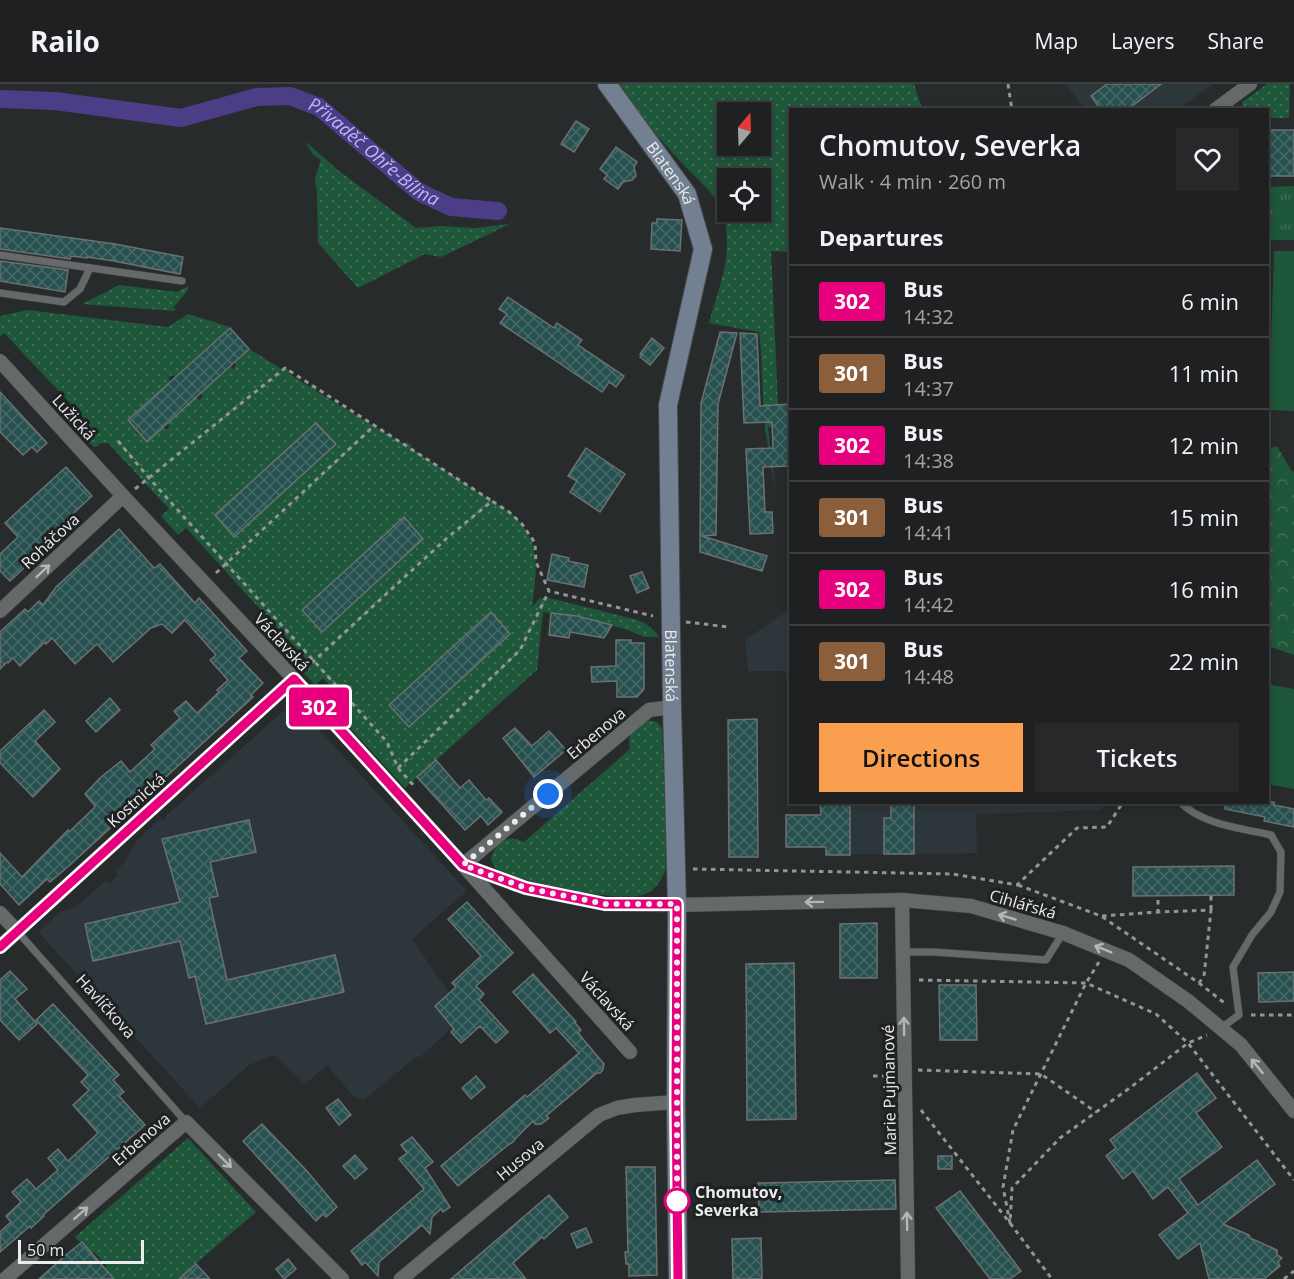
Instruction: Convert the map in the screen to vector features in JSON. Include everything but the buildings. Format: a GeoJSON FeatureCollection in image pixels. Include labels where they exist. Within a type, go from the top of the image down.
{"type":"FeatureCollection","features":[{"type":"Feature","properties":{"kind":"street","name":"Blatenská"},"geometry":{"type":"LineString","coordinates":[[607,84],[687,194],[703,249],[668,405],[670,620],[677,904],[678,1279]]}},
{"type":"Feature","properties":{"kind":"street"},"geometry":{"type":"LineString","coordinates":[[1218,108],[1250,84]]}},
{"type":"Feature","properties":{"kind":"street","name":"Lužická"},"geometry":{"type":"LineString","coordinates":[[0,361],[124,497]]}},
{"type":"Feature","properties":{"kind":"street","name":"Václavská"},"geometry":{"type":"LineString","coordinates":[[124,497],[294,679],[630,1052]]}},
{"type":"Feature","properties":{"kind":"street","name":"Roháčova"},"geometry":{"type":"LineString","coordinates":[[0,611],[124,497]]}},
{"type":"Feature","properties":{"kind":"street","name":"Kostnická"},"geometry":{"type":"LineString","coordinates":[[0,947],[294,679]]}},
{"type":"Feature","properties":{"kind":"street","name":"Erbenova"},"geometry":{"type":"LineString","coordinates":[[463,865],[649,710],[672,707]]}},
{"type":"Feature","properties":{"kind":"street","name":"Václavská"},"geometry":{"type":"LineString","coordinates":[[463,865],[526,888],[605,904],[677,904]]}},
{"type":"Feature","properties":{"kind":"street","name":"Cihlářská"},"geometry":{"type":"LineString","coordinates":[[677,904],[902,900],[971,906],[1063,933],[1129,960],[1188,1001],[1240,1045],[1294,1111]]}},
{"type":"Feature","properties":{"kind":"street","name":"Marie Pujmanové"},"geometry":{"type":"LineString","coordinates":[[902,900],[908,1279]]}},
{"type":"Feature","properties":{"kind":"street","name":"Havlíčkova"},"geometry":{"type":"LineString","coordinates":[[0,914],[17,931]]}},
{"type":"Feature","properties":{"kind":"street","name":"Husova"},"geometry":{"type":"LineString","coordinates":[[401,1279],[600,1115],[617,1108],[676,1102]]}},
{"type":"Feature","properties":{"kind":"street","name":"Erbenova"},"geometry":{"type":"LineString","coordinates":[[5,1279],[186,1122],[342,1279]]}},
{"type":"Feature","properties":{"kind":"lane"},"geometry":{"type":"LineString","coordinates":[[0,255],[182,281]]}},
{"type":"Feature","properties":{"kind":"lane"},"geometry":{"type":"LineString","coordinates":[[0,293],[64,302],[80,289],[90,268]]}},
{"type":"Feature","properties":{"kind":"lane"},"geometry":{"type":"LineString","coordinates":[[1182,804],[1187,809],[1217,824],[1271,835],[1281,852],[1280,892],[1271,912],[1252,935],[1233,967],[1239,1015],[1221,1028]]}},
{"type":"Feature","properties":{"kind":"lane","name":"Havlíčkova"},"geometry":{"type":"LineString","coordinates":[[17,931],[186,1122]]}},
{"type":"Feature","properties":{"kind":"lane"},"geometry":{"type":"LineString","coordinates":[[902,952],[1046,960],[1063,933]]}},
{"type":"Feature","properties":{"kind":"path"},"geometry":{"type":"LineString","coordinates":[[1008,84],[1012,108]]}},
{"type":"Feature","properties":{"kind":"path"},"geometry":{"type":"LineString","coordinates":[[124,497],[285,368],[509,512],[522,524],[535,543],[536,562],[549,591]]}},
{"type":"Feature","properties":{"kind":"path"},"geometry":{"type":"LineString","coordinates":[[205,583],[375,425]]}},
{"type":"Feature","properties":{"kind":"path"},"geometry":{"type":"LineString","coordinates":[[118,441],[387,742],[398,768]]}},
{"type":"Feature","properties":{"kind":"path"},"geometry":{"type":"LineString","coordinates":[[294,679],[447,538],[492,501]]}},
{"type":"Feature","properties":{"kind":"path"},"geometry":{"type":"LineString","coordinates":[[549,591],[670,620],[729,627]]}},
{"type":"Feature","properties":{"kind":"path"},"geometry":{"type":"LineString","coordinates":[[386,780],[520,650],[549,591]]}},
{"type":"Feature","properties":{"kind":"path"},"geometry":{"type":"LineString","coordinates":[[1017,885],[1077,828],[1107,827],[1122,804]]}},
{"type":"Feature","properties":{"kind":"path"},"geometry":{"type":"LineString","coordinates":[[676,869],[953,874],[1017,885],[1101,916],[1199,983],[1239,1015],[1294,1015]]}},
{"type":"Feature","properties":{"kind":"path"},"geometry":{"type":"LineString","coordinates":[[1199,983],[1204,976],[1211,896]]}},
{"type":"Feature","properties":{"kind":"path"},"geometry":{"type":"LineString","coordinates":[[1158,900],[1158,912]]}},
{"type":"Feature","properties":{"kind":"path"},"geometry":{"type":"LineString","coordinates":[[1101,916],[1211,910]]}},
{"type":"Feature","properties":{"kind":"path"},"geometry":{"type":"LineString","coordinates":[[1010,1222],[1003,1187],[1013,1130],[1086,983],[1106,950]]}},
{"type":"Feature","properties":{"kind":"path"},"geometry":{"type":"LineString","coordinates":[[903,980],[1086,983],[1156,1014],[1188,1043],[1294,1180]]}},
{"type":"Feature","properties":{"kind":"path"},"geometry":{"type":"LineString","coordinates":[[1010,1222],[1012,1188],[1060,1138],[1188,1043],[1221,1028]]}},
{"type":"Feature","properties":{"kind":"path"},"geometry":{"type":"LineString","coordinates":[[905,1070],[1041,1074],[1096,1112]]}},
{"type":"Feature","properties":{"kind":"path"},"geometry":{"type":"LineString","coordinates":[[873,1076],[887,1076]]}},
{"type":"Feature","properties":{"kind":"path"},"geometry":{"type":"LineString","coordinates":[[905,1105],[920,1109],[1053,1279]]}},
{"type":"Feature","properties":{"kind":"path"},"geometry":{"type":"LineString","coordinates":[[1284,1279],[1294,1271]]}},
{"type":"Feature","properties":{"kind":"shaded area"},"geometry":{"type":"Polygon","coordinates":[[[1066,84],[1213,84],[1181,108],[1084,108],[1066,84]]]}},
{"type":"Feature","properties":{"kind":"shaded area"},"geometry":{"type":"Polygon","coordinates":[[[789,610],[789,700],[786,671],[748,671],[745,640],[789,610]]]}},
{"type":"Feature","properties":{"kind":"shaded area"},"geometry":{"type":"Polygon","coordinates":[[[283,711],[305,714],[467,891],[412,939],[465,1016],[419,1058],[417,1056],[364,1100],[354,1097],[327,1065],[305,1084],[274,1055],[249,1065],[200,1108],[38,932],[60,912],[76,907],[106,880],[109,884],[118,875],[115,871],[125,862],[137,840],[161,818],[164,821],[167,815],[283,711]]]}},
{"type":"Feature","properties":{"kind":"shaded area"},"geometry":{"type":"Polygon","coordinates":[[[820,804],[1107,804],[1100,810],[976,814],[977,853],[826,855],[825,843],[821,843],[820,804]]]}},
{"type":"Feature","properties":{"kind":"green space"},"geometry":{"type":"Polygon","coordinates":[[[618,84],[914,84],[922,108],[789,108],[789,252],[771,251],[779,426],[768,427],[775,491],[764,420],[759,332],[709,323],[727,253],[725,222],[771,222],[771,168],[717,168],[717,202],[656,134],[618,84]]]}},
{"type":"Feature","properties":{"kind":"green space"},"geometry":{"type":"Polygon","coordinates":[[[1267,84],[1290,84],[1289,118],[1269,118],[1269,108],[1242,108],[1242,102],[1267,84]]]}},
{"type":"Feature","properties":{"kind":"green space"},"geometry":{"type":"Polygon","coordinates":[[[305,141],[339,171],[416,228],[441,226],[475,228],[510,224],[441,257],[425,254],[358,288],[318,243],[315,178],[321,160],[313,155],[305,141]]]}},
{"type":"Feature","properties":{"kind":"green space"},"geometry":{"type":"Polygon","coordinates":[[[1294,186],[1294,240],[1269,240],[1269,187],[1294,186]]]}},
{"type":"Feature","properties":{"kind":"green space"},"geometry":{"type":"Polygon","coordinates":[[[1274,251],[1294,251],[1294,411],[1269,410],[1274,251]]]}},
{"type":"Feature","properties":{"kind":"green space"},"geometry":{"type":"Polygon","coordinates":[[[119,285],[177,292],[188,286],[188,290],[173,308],[176,309],[174,311],[82,304],[119,285]]]}},
{"type":"Feature","properties":{"kind":"green space"},"geometry":{"type":"Polygon","coordinates":[[[28,310],[168,327],[188,314],[230,327],[175,377],[172,375],[168,378],[170,381],[128,420],[139,435],[163,427],[166,430],[170,426],[167,423],[196,397],[199,400],[203,396],[200,393],[230,366],[233,369],[236,365],[234,362],[249,349],[283,370],[285,368],[291,371],[289,374],[310,387],[312,384],[317,388],[316,391],[404,444],[406,442],[411,445],[410,448],[511,513],[521,523],[533,545],[536,568],[532,607],[539,599],[545,597],[638,620],[650,627],[659,637],[644,637],[584,617],[543,612],[537,670],[405,788],[328,704],[337,693],[323,678],[315,685],[298,667],[306,659],[186,528],[178,535],[161,516],[169,509],[108,443],[101,443],[94,447],[78,431],[86,420],[4,333],[0,337],[0,316],[28,310]]]}},
{"type":"Feature","properties":{"kind":"green space"},"geometry":{"type":"Polygon","coordinates":[[[1277,446],[1294,472],[1294,655],[1269,646],[1269,449],[1277,446]]]}},
{"type":"Feature","properties":{"kind":"green space"},"geometry":{"type":"Polygon","coordinates":[[[1269,684],[1294,689],[1294,789],[1269,784],[1269,684]]]}},
{"type":"Feature","properties":{"kind":"green space"},"geometry":{"type":"Polygon","coordinates":[[[645,720],[657,722],[662,728],[667,867],[656,886],[645,894],[633,896],[595,894],[549,886],[511,875],[494,866],[491,859],[499,844],[507,839],[518,839],[524,842],[630,749],[630,736],[645,720]]]}},
{"type":"Feature","properties":{"kind":"green space"},"geometry":{"type":"Polygon","coordinates":[[[188,1138],[256,1212],[178,1279],[114,1279],[105,1268],[107,1266],[94,1252],[91,1253],[75,1237],[188,1138]]]}},
{"type":"Feature","properties":{"kind":"waterway","name":"Přivaděč Ohře-Bílina"},"geometry":{"type":"LineString","coordinates":[[0,99],[55,101],[181,118],[257,97],[290,96],[319,107],[419,192],[451,207],[498,211]]}},
{"type":"Feature","properties":{"kind":"bus line","name":"302"},"geometry":{"type":"LineString","coordinates":[[0,947],[294,679],[463,865],[526,888],[605,904],[677,904],[678,1279]]}},
{"type":"Feature","properties":{"kind":"place","name":"Chomutov, Severka"},"geometry":{"type":"Point","coordinates":[677,1201]}},
{"type":"Feature","properties":{"kind":"route"},"geometry":{"type":"LineString","coordinates":[[548,794],[463,865],[526,888],[605,904],[677,904],[676,1102],[677,1209],[677,1201]]}}]}
